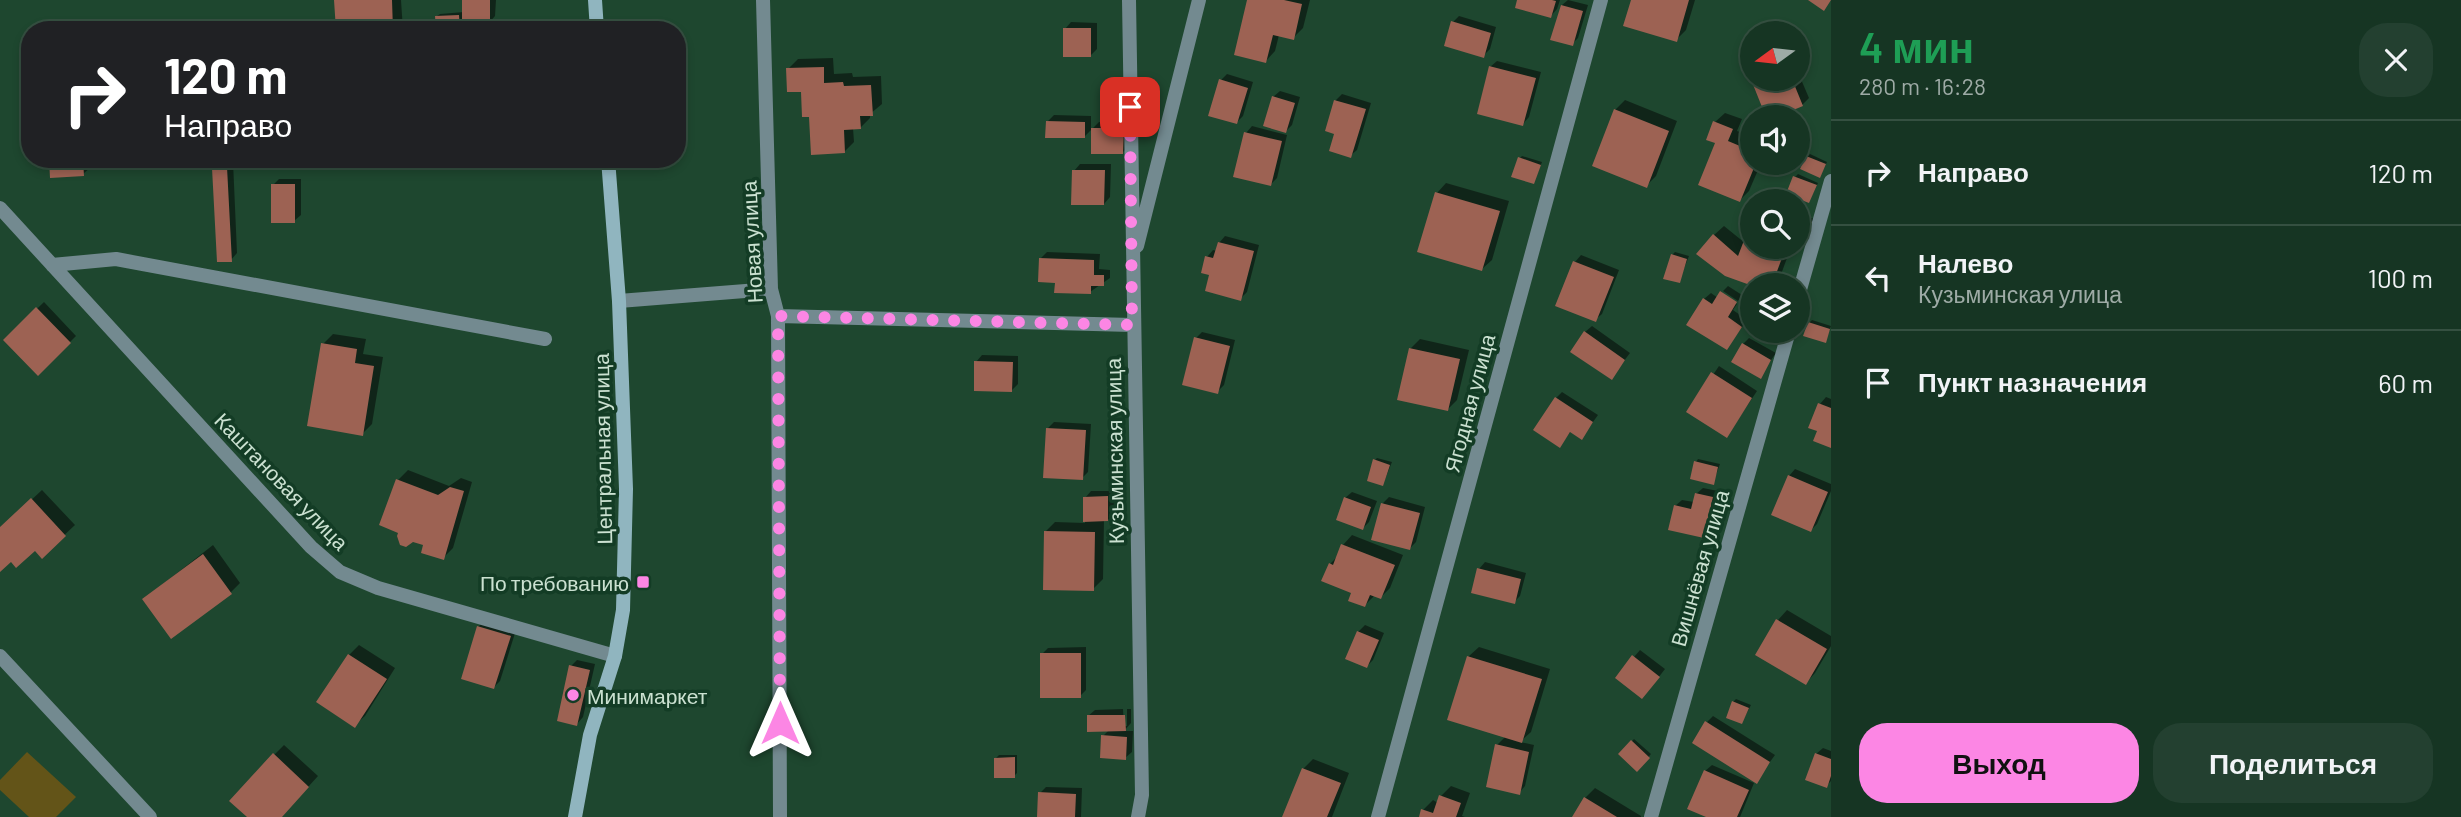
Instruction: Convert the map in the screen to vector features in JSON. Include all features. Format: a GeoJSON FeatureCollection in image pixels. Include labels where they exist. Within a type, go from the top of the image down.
{"type":"FeatureCollection","features":[{"type":"Feature","properties":{"kind":"street"},"geometry":{"type":"LineString","coordinates":[[595,0],[596,21]]}},
{"type":"Feature","properties":{"kind":"street","name":"Новая улица"},"geometry":{"type":"LineString","coordinates":[[763,0],[771,289],[778,316],[780,817]]}},
{"type":"Feature","properties":{"kind":"street","name":"Кузьминская улица"},"geometry":{"type":"LineString","coordinates":[[1129,0],[1132,325],[1142,795],[1138,817]]}},
{"type":"Feature","properties":{"kind":"street"},"geometry":{"type":"LineString","coordinates":[[1132,267],[1199,0]]}},
{"type":"Feature","properties":{"kind":"street","name":"Ягодная улица"},"geometry":{"type":"LineString","coordinates":[[1378,817],[1601,0]]}},
{"type":"Feature","properties":{"kind":"street","name":"Центральная улица"},"geometry":{"type":"LineString","coordinates":[[575,817],[590,734],[615,656],[623,610],[626,489],[620,301],[609,168]]}},
{"type":"Feature","properties":{"kind":"street"},"geometry":{"type":"LineString","coordinates":[[1805,273],[1831,181]]}},
{"type":"Feature","properties":{"kind":"street","name":"Каштановая улица"},"geometry":{"type":"LineString","coordinates":[[0,208],[311,547],[340,572],[378,588],[615,656]]}},
{"type":"Feature","properties":{"kind":"street"},"geometry":{"type":"LineString","coordinates":[[52,265],[116,259],[545,339]]}},
{"type":"Feature","properties":{"kind":"street"},"geometry":{"type":"LineString","coordinates":[[620,301],[771,289]]}},
{"type":"Feature","properties":{"kind":"street"},"geometry":{"type":"LineString","coordinates":[[778,316],[1132,325]]}},
{"type":"Feature","properties":{"kind":"street","name":"Вишнёвая улица"},"geometry":{"type":"LineString","coordinates":[[1651,817],[1785,343]]}},
{"type":"Feature","properties":{"kind":"street"},"geometry":{"type":"LineString","coordinates":[[0,656],[150,817]]}},
{"type":"Feature","properties":{"kind":"shaded area"},"geometry":{"type":"Polygon","coordinates":[[[27,752],[76,797],[56,817],[29,817],[0,790],[0,780],[27,752]]]}},
{"type":"Feature","properties":{"kind":"building"},"geometry":{"type":"Polygon","coordinates":[[[334,0],[392,0],[393,21],[335,21],[334,0]]]}},
{"type":"Feature","properties":{"kind":"building"},"geometry":{"type":"Polygon","coordinates":[[[462,0],[490,0],[490,21],[462,21],[462,0]]]}},
{"type":"Feature","properties":{"kind":"building"},"geometry":{"type":"Polygon","coordinates":[[[1247,0],[1284,0],[1302,4],[1294,40],[1273,35],[1266,63],[1234,55],[1247,0]]]}},
{"type":"Feature","properties":{"kind":"building"},"geometry":{"type":"Polygon","coordinates":[[[1517,0],[1556,1],[1551,18],[1515,8],[1517,0]]]}},
{"type":"Feature","properties":{"kind":"building"},"geometry":{"type":"Polygon","coordinates":[[[1631,0],[1689,0],[1677,42],[1623,26],[1631,0]]]}},
{"type":"Feature","properties":{"kind":"building"},"geometry":{"type":"Polygon","coordinates":[[[1808,0],[1831,0],[1824,11],[1808,0]]]}},
{"type":"Feature","properties":{"kind":"building"},"geometry":{"type":"Polygon","coordinates":[[[1561,5],[1583,11],[1573,46],[1550,40],[1561,5]]]}},
{"type":"Feature","properties":{"kind":"building"},"geometry":{"type":"Polygon","coordinates":[[[459,15],[459,21],[435,21],[435,16],[459,15]]]}},
{"type":"Feature","properties":{"kind":"building"},"geometry":{"type":"Polygon","coordinates":[[[1451,21],[1491,33],[1484,58],[1444,46],[1451,21]]]}},
{"type":"Feature","properties":{"kind":"building"},"geometry":{"type":"Polygon","coordinates":[[[1063,28],[1091,28],[1091,57],[1063,57],[1063,28]]]}},
{"type":"Feature","properties":{"kind":"building"},"geometry":{"type":"Polygon","coordinates":[[[1489,66],[1536,78],[1523,126],[1477,114],[1489,66]]]}},
{"type":"Feature","properties":{"kind":"building"},"geometry":{"type":"Polygon","coordinates":[[[824,67],[824,83],[843,82],[844,86],[871,85],[873,116],[860,116],[861,129],[844,130],[845,153],[811,155],[809,117],[802,117],[801,92],[787,92],[786,68],[824,67]]]}},
{"type":"Feature","properties":{"kind":"building"},"geometry":{"type":"Polygon","coordinates":[[[1219,79],[1248,88],[1237,124],[1208,116],[1219,79]]]}},
{"type":"Feature","properties":{"kind":"building"},"geometry":{"type":"Polygon","coordinates":[[[1756,91],[1797,91],[1803,105],[1761,105],[1756,91]]]}},
{"type":"Feature","properties":{"kind":"building"},"geometry":{"type":"Polygon","coordinates":[[[1272,96],[1295,103],[1286,133],[1263,126],[1272,96]]]}},
{"type":"Feature","properties":{"kind":"building"},"geometry":{"type":"Polygon","coordinates":[[[1334,100],[1366,109],[1351,158],[1329,151],[1334,134],[1325,131],[1334,100]]]}},
{"type":"Feature","properties":{"kind":"building"},"geometry":{"type":"Polygon","coordinates":[[[1614,109],[1669,131],[1647,188],[1592,166],[1614,109]]]}},
{"type":"Feature","properties":{"kind":"building"},"geometry":{"type":"Polygon","coordinates":[[[1046,121],[1085,122],[1085,138],[1045,138],[1046,121]]]}},
{"type":"Feature","properties":{"kind":"building"},"geometry":{"type":"Polygon","coordinates":[[[1713,121],[1733,129],[1728,141],[1740,146],[1740,175],[1751,175],[1745,189],[1740,189],[1740,202],[1698,185],[1715,143],[1706,140],[1713,121]]]}},
{"type":"Feature","properties":{"kind":"building"},"geometry":{"type":"Polygon","coordinates":[[[1091,128],[1124,128],[1123,154],[1091,154],[1091,128]]]}},
{"type":"Feature","properties":{"kind":"building"},"geometry":{"type":"Polygon","coordinates":[[[1244,132],[1282,141],[1271,186],[1233,177],[1244,132]]]}},
{"type":"Feature","properties":{"kind":"building"},"geometry":{"type":"Polygon","coordinates":[[[1518,157],[1541,165],[1534,184],[1511,177],[1518,157]]]}},
{"type":"Feature","properties":{"kind":"building"},"geometry":{"type":"Polygon","coordinates":[[[1810,158],[1826,164],[1820,178],[1810,174],[1810,158]]]}},
{"type":"Feature","properties":{"kind":"building"},"geometry":{"type":"Polygon","coordinates":[[[49,168],[84,168],[84,176],[50,178],[49,168]]]}},
{"type":"Feature","properties":{"kind":"building"},"geometry":{"type":"Polygon","coordinates":[[[212,168],[227,168],[232,262],[217,262],[212,168]]]}},
{"type":"Feature","properties":{"kind":"building"},"geometry":{"type":"Polygon","coordinates":[[[1072,170],[1105,170],[1104,205],[1071,205],[1072,170]]]}},
{"type":"Feature","properties":{"kind":"building"},"geometry":{"type":"Polygon","coordinates":[[[1793,176],[1817,185],[1810,201],[1810,189],[1788,189],[1793,176]]]}},
{"type":"Feature","properties":{"kind":"building"},"geometry":{"type":"Polygon","coordinates":[[[271,184],[295,184],[295,223],[271,223],[271,184]]]}},
{"type":"Feature","properties":{"kind":"building"},"geometry":{"type":"Polygon","coordinates":[[[1435,192],[1500,211],[1482,271],[1417,252],[1435,192]]]}},
{"type":"Feature","properties":{"kind":"building"},"geometry":{"type":"Polygon","coordinates":[[[1713,234],[1738,256],[1740,251],[1740,259],[1782,259],[1776,273],[1740,273],[1740,281],[1725,276],[1696,254],[1713,234]]]}},
{"type":"Feature","properties":{"kind":"building"},"geometry":{"type":"Polygon","coordinates":[[[1218,242],[1254,251],[1241,301],[1205,291],[1209,275],[1201,273],[1205,256],[1213,258],[1218,242]]]}},
{"type":"Feature","properties":{"kind":"building"},"geometry":{"type":"Polygon","coordinates":[[[1671,254],[1687,259],[1680,283],[1663,279],[1671,254]]]}},
{"type":"Feature","properties":{"kind":"building"},"geometry":{"type":"Polygon","coordinates":[[[1039,258],[1094,260],[1094,275],[1104,275],[1104,286],[1091,286],[1091,294],[1054,293],[1055,283],[1038,282],[1039,258]]]}},
{"type":"Feature","properties":{"kind":"building"},"geometry":{"type":"Polygon","coordinates":[[[1573,261],[1614,277],[1596,322],[1555,306],[1573,261]]]}},
{"type":"Feature","properties":{"kind":"building"},"geometry":{"type":"Polygon","coordinates":[[[1720,291],[1737,302],[1728,317],[1740,326],[1740,330],[1727,350],[1686,325],[1703,298],[1712,304],[1720,291]]]}},
{"type":"Feature","properties":{"kind":"building"},"geometry":{"type":"Polygon","coordinates":[[[36,307],[71,343],[38,376],[3,340],[36,307]]]}},
{"type":"Feature","properties":{"kind":"building"},"geometry":{"type":"Polygon","coordinates":[[[1810,323],[1830,329],[1826,343],[1810,338],[1810,323]]]}},
{"type":"Feature","properties":{"kind":"building"},"geometry":{"type":"Polygon","coordinates":[[[1584,331],[1625,360],[1612,380],[1570,352],[1584,331]]]}},
{"type":"Feature","properties":{"kind":"building"},"geometry":{"type":"Polygon","coordinates":[[[1194,337],[1230,346],[1218,394],[1182,385],[1194,337]]]}},
{"type":"Feature","properties":{"kind":"building"},"geometry":{"type":"Polygon","coordinates":[[[321,343],[357,349],[355,363],[374,366],[363,436],[307,426],[321,343]]]}},
{"type":"Feature","properties":{"kind":"building"},"geometry":{"type":"Polygon","coordinates":[[[1742,343],[1771,360],[1761,379],[1731,362],[1742,343]]]}},
{"type":"Feature","properties":{"kind":"building"},"geometry":{"type":"Polygon","coordinates":[[[1409,348],[1460,359],[1448,411],[1397,400],[1409,348]]]}},
{"type":"Feature","properties":{"kind":"building"},"geometry":{"type":"Polygon","coordinates":[[[974,361],[1013,362],[1012,392],[974,391],[974,361]]]}},
{"type":"Feature","properties":{"kind":"building"},"geometry":{"type":"Polygon","coordinates":[[[1711,372],[1752,398],[1727,438],[1686,412],[1711,372]]]}},
{"type":"Feature","properties":{"kind":"building"},"geometry":{"type":"Polygon","coordinates":[[[1555,397],[1593,422],[1582,440],[1570,432],[1560,448],[1533,430],[1555,397]]]}},
{"type":"Feature","properties":{"kind":"building"},"geometry":{"type":"Polygon","coordinates":[[[1818,403],[1831,408],[1831,448],[1813,441],[1817,431],[1808,428],[1818,403]]]}},
{"type":"Feature","properties":{"kind":"building"},"geometry":{"type":"Polygon","coordinates":[[[1046,428],[1086,430],[1083,480],[1043,478],[1046,428]]]}},
{"type":"Feature","properties":{"kind":"building"},"geometry":{"type":"Polygon","coordinates":[[[1373,459],[1390,465],[1383,486],[1367,481],[1373,459]]]}},
{"type":"Feature","properties":{"kind":"building"},"geometry":{"type":"Polygon","coordinates":[[[1694,461],[1718,467],[1714,485],[1690,479],[1694,461]]]}},
{"type":"Feature","properties":{"kind":"building"},"geometry":{"type":"Polygon","coordinates":[[[1788,475],[1828,492],[1811,532],[1771,515],[1788,475]]]}},
{"type":"Feature","properties":{"kind":"building"},"geometry":{"type":"Polygon","coordinates":[[[396,479],[438,495],[450,487],[464,491],[444,560],[421,553],[423,545],[413,542],[406,547],[400,545],[398,533],[379,525],[396,479]]]}},
{"type":"Feature","properties":{"kind":"building"},"geometry":{"type":"Polygon","coordinates":[[[1695,493],[1713,497],[1704,538],[1668,530],[1674,505],[1691,509],[1695,493]]]}},
{"type":"Feature","properties":{"kind":"building"},"geometry":{"type":"Polygon","coordinates":[[[1108,496],[1108,521],[1083,522],[1083,497],[1108,496]]]}},
{"type":"Feature","properties":{"kind":"building"},"geometry":{"type":"Polygon","coordinates":[[[1344,497],[1371,507],[1363,530],[1336,520],[1344,497]]]}},
{"type":"Feature","properties":{"kind":"building"},"geometry":{"type":"Polygon","coordinates":[[[31,498],[66,536],[42,559],[35,551],[16,568],[11,562],[0,572],[0,527],[31,498]]]}},
{"type":"Feature","properties":{"kind":"building"},"geometry":{"type":"Polygon","coordinates":[[[1381,503],[1420,513],[1410,550],[1371,540],[1381,503]]]}},
{"type":"Feature","properties":{"kind":"building"},"geometry":{"type":"Polygon","coordinates":[[[1044,531],[1095,532],[1094,591],[1043,590],[1044,531]]]}},
{"type":"Feature","properties":{"kind":"building"},"geometry":{"type":"Polygon","coordinates":[[[1341,544],[1395,565],[1381,599],[1370,595],[1365,607],[1348,601],[1351,593],[1321,581],[1329,563],[1333,565],[1341,544]]]}},
{"type":"Feature","properties":{"kind":"building"},"geometry":{"type":"Polygon","coordinates":[[[203,554],[232,594],[171,639],[142,599],[203,554]]]}},
{"type":"Feature","properties":{"kind":"building"},"geometry":{"type":"Polygon","coordinates":[[[1477,568],[1521,579],[1515,604],[1471,593],[1477,568]]]}},
{"type":"Feature","properties":{"kind":"building"},"geometry":{"type":"Polygon","coordinates":[[[1776,619],[1827,649],[1806,685],[1755,655],[1776,619]]]}},
{"type":"Feature","properties":{"kind":"building"},"geometry":{"type":"Polygon","coordinates":[[[477,626],[511,636],[494,689],[461,679],[477,626]]]}},
{"type":"Feature","properties":{"kind":"building"},"geometry":{"type":"Polygon","coordinates":[[[1357,631],[1379,640],[1367,668],[1345,659],[1357,631]]]}},
{"type":"Feature","properties":{"kind":"building"},"geometry":{"type":"Polygon","coordinates":[[[1040,653],[1081,653],[1081,698],[1040,698],[1040,653]]]}},
{"type":"Feature","properties":{"kind":"building"},"geometry":{"type":"Polygon","coordinates":[[[348,654],[387,679],[355,728],[316,702],[348,654]]]}},
{"type":"Feature","properties":{"kind":"building"},"geometry":{"type":"Polygon","coordinates":[[[1632,655],[1660,677],[1642,699],[1615,678],[1632,655]]]}},
{"type":"Feature","properties":{"kind":"building"},"geometry":{"type":"Polygon","coordinates":[[[1467,656],[1542,679],[1522,743],[1447,720],[1467,656]]]}},
{"type":"Feature","properties":{"kind":"building","name":"Минимаркет"},"geometry":{"type":"Polygon","coordinates":[[[569,665],[590,670],[577,726],[557,721],[569,665]]]}},
{"type":"Feature","properties":{"kind":"building"},"geometry":{"type":"Polygon","coordinates":[[[1732,701],[1749,708],[1742,724],[1726,718],[1732,701]]]}},
{"type":"Feature","properties":{"kind":"building"},"geometry":{"type":"Polygon","coordinates":[[[1087,715],[1125,715],[1126,731],[1087,732],[1087,715]]]}},
{"type":"Feature","properties":{"kind":"building"},"geometry":{"type":"Polygon","coordinates":[[[1705,721],[1770,762],[1757,784],[1692,743],[1705,721]]]}},
{"type":"Feature","properties":{"kind":"building"},"geometry":{"type":"Polygon","coordinates":[[[1101,735],[1127,737],[1126,760],[1100,758],[1101,735]]]}},
{"type":"Feature","properties":{"kind":"building"},"geometry":{"type":"Polygon","coordinates":[[[1631,740],[1650,758],[1637,772],[1618,754],[1631,740]]]}},
{"type":"Feature","properties":{"kind":"building"},"geometry":{"type":"Polygon","coordinates":[[[1495,744],[1529,752],[1520,795],[1486,787],[1495,744]]]}},
{"type":"Feature","properties":{"kind":"building"},"geometry":{"type":"Polygon","coordinates":[[[273,753],[309,787],[282,817],[247,817],[229,801],[273,753]]]}},
{"type":"Feature","properties":{"kind":"building"},"geometry":{"type":"Polygon","coordinates":[[[1815,753],[1831,759],[1831,776],[1827,788],[1805,780],[1815,753]]]}},
{"type":"Feature","properties":{"kind":"building"},"geometry":{"type":"Polygon","coordinates":[[[1015,757],[1015,778],[994,778],[994,758],[1015,757]]]}},
{"type":"Feature","properties":{"kind":"building"},"geometry":{"type":"Polygon","coordinates":[[[1302,768],[1341,783],[1327,817],[1282,817],[1302,768]]]}},
{"type":"Feature","properties":{"kind":"building"},"geometry":{"type":"Polygon","coordinates":[[[1704,770],[1749,790],[1737,817],[1706,817],[1687,809],[1704,770]]]}},
{"type":"Feature","properties":{"kind":"building"},"geometry":{"type":"Polygon","coordinates":[[[1038,792],[1076,794],[1075,817],[1037,817],[1038,792]]]}},
{"type":"Feature","properties":{"kind":"building"},"geometry":{"type":"Polygon","coordinates":[[[1439,795],[1461,803],[1456,817],[1419,817],[1421,809],[1433,813],[1439,795]]]}},
{"type":"Feature","properties":{"kind":"building"},"geometry":{"type":"Polygon","coordinates":[[[1584,797],[1617,817],[1572,817],[1584,797]]]}},
{"type":"Feature","properties":{"kind":"place","name":"По требованию"},"geometry":{"type":"Point","coordinates":[643,582]}},
{"type":"Feature","properties":{"kind":"place","name":"Минимаркет"},"geometry":{"type":"Point","coordinates":[573,695]}},
{"type":"Feature","properties":{"kind":"route"},"geometry":{"type":"LineString","coordinates":[[780,723],[778,316],[1132,325],[1130,107]]}}]}
